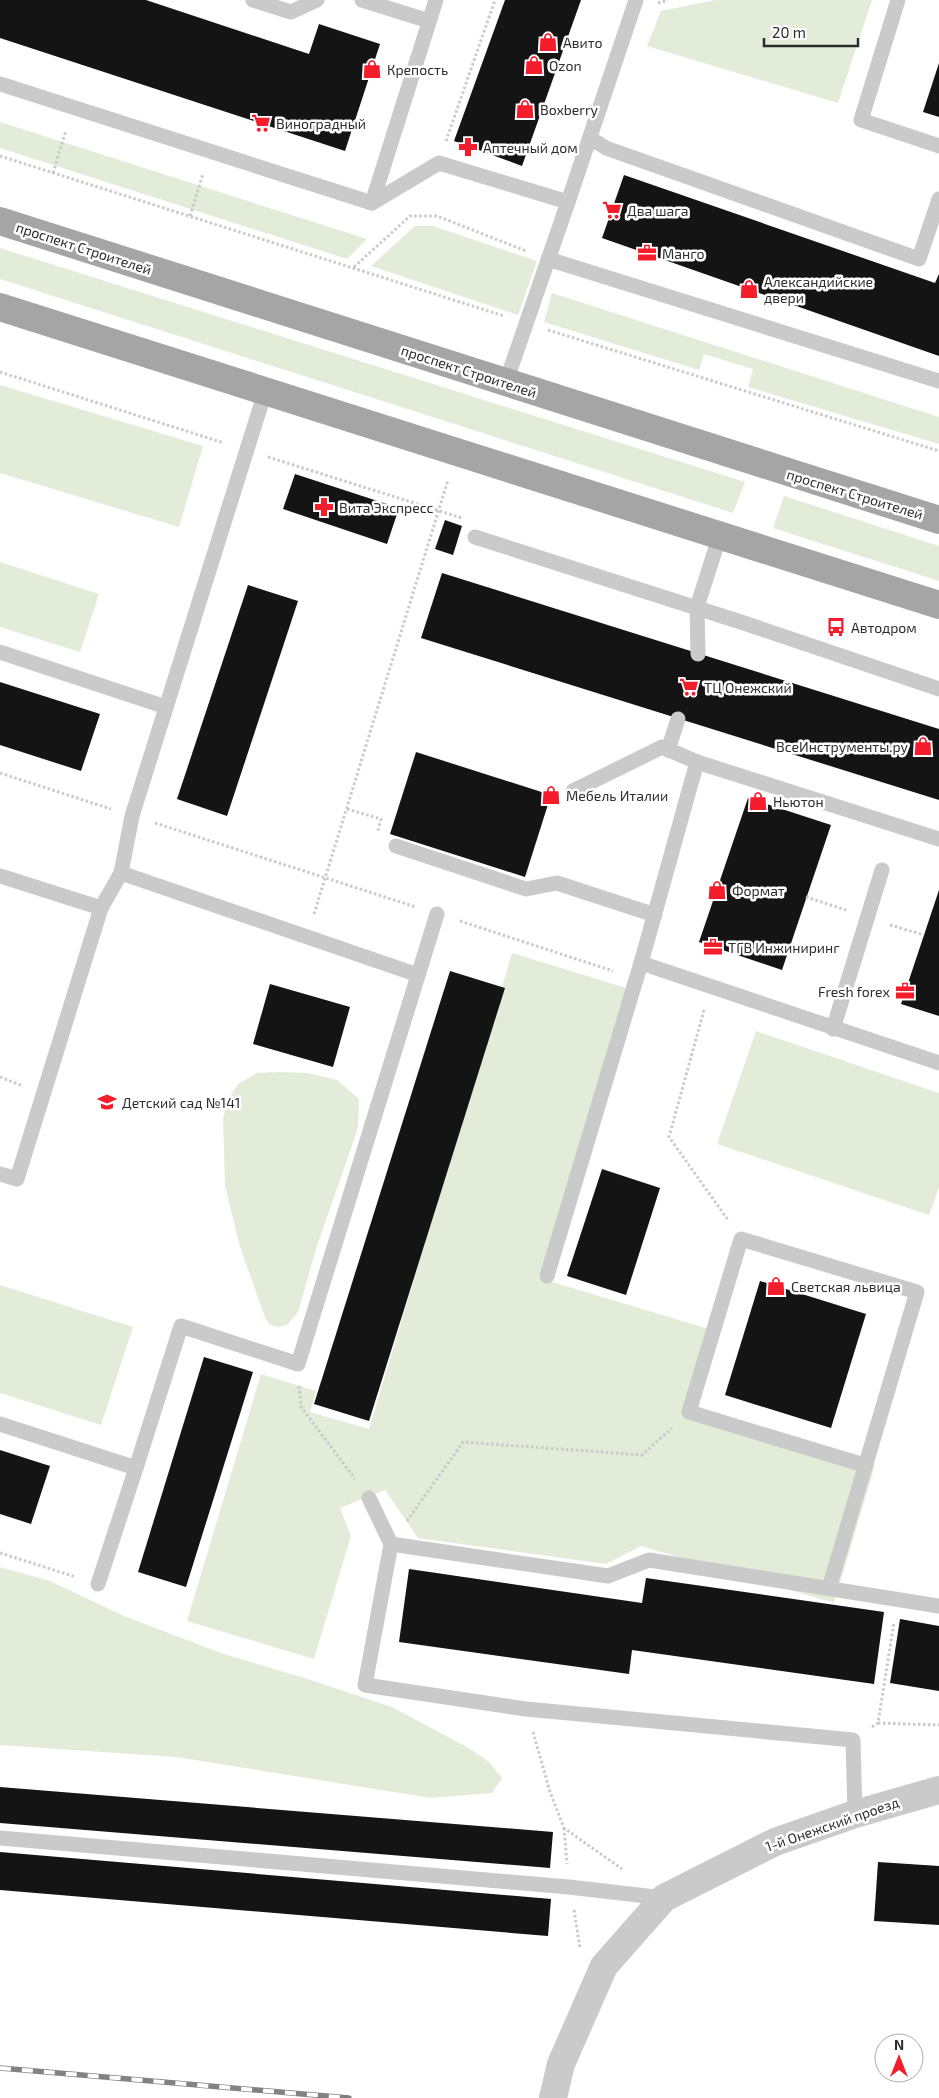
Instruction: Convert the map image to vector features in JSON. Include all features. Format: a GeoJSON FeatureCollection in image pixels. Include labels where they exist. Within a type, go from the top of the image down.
{"type":"FeatureCollection","features":[{"type":"Feature","properties":{"kind":"main road","name":"проспект Строителей"},"geometry":{"type":"LineString","coordinates":[[0,221],[939,520]]}},
{"type":"Feature","properties":{"kind":"main road"},"geometry":{"type":"LineString","coordinates":[[0,307],[939,605]]}},
{"type":"Feature","properties":{"kind":"street","name":"1-й Онежский проезд"},"geometry":{"type":"LineString","coordinates":[[554,2098],[561,2064],[604,1966],[664,1898],[775,1842],[856,1814],[939,1790]]}},
{"type":"Feature","properties":{"kind":"lane"},"geometry":{"type":"LineString","coordinates":[[253,0],[291,12],[317,0]]}},
{"type":"Feature","properties":{"kind":"lane"},"geometry":{"type":"LineString","coordinates":[[362,0],[429,21]]}},
{"type":"Feature","properties":{"kind":"lane"},"geometry":{"type":"LineString","coordinates":[[372,203],[436,0]]}},
{"type":"Feature","properties":{"kind":"lane"},"geometry":{"type":"LineString","coordinates":[[506,382],[636,0]]}},
{"type":"Feature","properties":{"kind":"lane"},"geometry":{"type":"LineString","coordinates":[[898,0],[860,120],[939,146]]}},
{"type":"Feature","properties":{"kind":"lane"},"geometry":{"type":"LineString","coordinates":[[0,84],[372,203],[439,163],[568,202]]}},
{"type":"Feature","properties":{"kind":"lane"},"geometry":{"type":"LineString","coordinates":[[590,138],[606,148],[919,259],[939,199]]}},
{"type":"Feature","properties":{"kind":"lane"},"geometry":{"type":"LineString","coordinates":[[548,259],[939,381]]}},
{"type":"Feature","properties":{"kind":"lane"},"geometry":{"type":"LineString","coordinates":[[0,1174],[16,1179],[102,908],[121,873],[132,816],[265,392]]}},
{"type":"Feature","properties":{"kind":"lane"},"geometry":{"type":"LineString","coordinates":[[698,654],[697,607],[720,535]]}},
{"type":"Feature","properties":{"kind":"lane"},"geometry":{"type":"LineString","coordinates":[[475,537],[697,607],[939,689]]}},
{"type":"Feature","properties":{"kind":"lane"},"geometry":{"type":"LineString","coordinates":[[0,652],[166,707]]}},
{"type":"Feature","properties":{"kind":"lane"},"geometry":{"type":"LineString","coordinates":[[668,750],[678,719]]}},
{"type":"Feature","properties":{"kind":"lane"},"geometry":{"type":"LineString","coordinates":[[573,791],[662,747],[696,762],[939,838]]}},
{"type":"Feature","properties":{"kind":"lane"},"geometry":{"type":"LineString","coordinates":[[547,1276],[655,915],[696,762]]}},
{"type":"Feature","properties":{"kind":"lane"},"geometry":{"type":"LineString","coordinates":[[396,846],[526,889],[558,883],[655,915]]}},
{"type":"Feature","properties":{"kind":"lane"},"geometry":{"type":"LineString","coordinates":[[833,1029],[882,870]]}},
{"type":"Feature","properties":{"kind":"lane"},"geometry":{"type":"LineString","coordinates":[[121,873],[418,976]]}},
{"type":"Feature","properties":{"kind":"lane"},"geometry":{"type":"LineString","coordinates":[[0,876],[102,908]]}},
{"type":"Feature","properties":{"kind":"lane"},"geometry":{"type":"LineString","coordinates":[[98,1584],[181,1326],[298,1364],[437,914]]}},
{"type":"Feature","properties":{"kind":"lane"},"geometry":{"type":"LineString","coordinates":[[640,963],[939,1063]]}},
{"type":"Feature","properties":{"kind":"lane"},"geometry":{"type":"LineString","coordinates":[[829,1588],[916,1292],[741,1239],[689,1412],[864,1465]]}},
{"type":"Feature","properties":{"kind":"lane"},"geometry":{"type":"LineString","coordinates":[[0,1424],[136,1468]]}},
{"type":"Feature","properties":{"kind":"lane"},"geometry":{"type":"LineString","coordinates":[[369,1498],[391,1544],[365,1685],[526,1710],[853,1740],[856,1814]]}},
{"type":"Feature","properties":{"kind":"lane"},"geometry":{"type":"LineString","coordinates":[[391,1544],[608,1576],[649,1560],[939,1606]]}},
{"type":"Feature","properties":{"kind":"lane"},"geometry":{"type":"LineString","coordinates":[[0,1838],[569,1887],[664,1898]]}},
{"type":"Feature","properties":{"kind":"path"},"geometry":{"type":"LineString","coordinates":[[439,163],[495,0]]}},
{"type":"Feature","properties":{"kind":"path"},"geometry":{"type":"LineString","coordinates":[[53,173],[73,107]]}},
{"type":"Feature","properties":{"kind":"path"},"geometry":{"type":"LineString","coordinates":[[190,216],[210,151]]}},
{"type":"Feature","properties":{"kind":"path"},"geometry":{"type":"LineString","coordinates":[[0,156],[526,323],[939,451]]}},
{"type":"Feature","properties":{"kind":"path"},"geometry":{"type":"LineString","coordinates":[[353,268],[410,216],[437,216],[548,259]]}},
{"type":"Feature","properties":{"kind":"path"},"geometry":{"type":"LineString","coordinates":[[307,938],[457,452]]}},
{"type":"Feature","properties":{"kind":"path"},"geometry":{"type":"LineString","coordinates":[[0,773],[636,978]]}},
{"type":"Feature","properties":{"kind":"path"},"geometry":{"type":"LineString","coordinates":[[347,809],[381,819],[375,840],[396,846]]}},
{"type":"Feature","properties":{"kind":"path"},"geometry":{"type":"LineString","coordinates":[[711,987],[669,1138],[741,1239]]}},
{"type":"Feature","properties":{"kind":"path"},"geometry":{"type":"LineString","coordinates":[[298,1364],[301,1408],[369,1498]]}},
{"type":"Feature","properties":{"kind":"path"},"geometry":{"type":"LineString","coordinates":[[391,1544],[463,1442],[642,1455],[689,1412]]}},
{"type":"Feature","properties":{"kind":"path"},"geometry":{"type":"LineString","coordinates":[[0,1552],[98,1584]]}},
{"type":"Feature","properties":{"kind":"path"},"geometry":{"type":"LineString","coordinates":[[878,1723],[898,1599]]}},
{"type":"Feature","properties":{"kind":"path"},"geometry":{"type":"LineString","coordinates":[[526,1710],[550,1792],[564,1828],[569,1887],[581,1954]]}},
{"type":"Feature","properties":{"kind":"path"},"geometry":{"type":"LineString","coordinates":[[853,1740],[878,1723],[939,1725]]}},
{"type":"Feature","properties":{"kind":"path"},"geometry":{"type":"LineString","coordinates":[[564,1828],[625,1871]]}},
{"type":"Feature","properties":{"kind":"green space"},"geometry":{"type":"Polygon","coordinates":[[[715,0],[872,0],[838,103],[647,46],[661,11],[715,0]]]}},
{"type":"Feature","properties":{"kind":"green space"},"geometry":{"type":"Polygon","coordinates":[[[0,122],[367,239],[347,259],[0,148],[0,122]]]}},
{"type":"Feature","properties":{"kind":"green space"},"geometry":{"type":"Polygon","coordinates":[[[415,226],[433,226],[537,261],[518,315],[371,266],[415,226]]]}},
{"type":"Feature","properties":{"kind":"green space"},"geometry":{"type":"Polygon","coordinates":[[[0,248],[745,482],[733,513],[0,279],[0,248]]]}},
{"type":"Feature","properties":{"kind":"green space"},"geometry":{"type":"Polygon","coordinates":[[[552,293],[939,417],[939,444],[748,387],[753,369],[704,354],[699,370],[544,322],[552,293]]]}},
{"type":"Feature","properties":{"kind":"green space"},"geometry":{"type":"Polygon","coordinates":[[[0,385],[203,446],[179,527],[0,473],[0,385]]]}},
{"type":"Feature","properties":{"kind":"green space"},"geometry":{"type":"Polygon","coordinates":[[[784,496],[939,546],[939,581],[773,528],[784,496]]]}},
{"type":"Feature","properties":{"kind":"green space"},"geometry":{"type":"Polygon","coordinates":[[[0,562],[99,594],[80,652],[0,627],[0,562]]]}},
{"type":"Feature","properties":{"kind":"green space"},"geometry":{"type":"Polygon","coordinates":[[[512,953],[626,988],[539,1278],[709,1329],[686,1409],[875,1465],[834,1603],[641,1546],[606,1564],[418,1538],[385,1490],[340,1508],[351,1536],[314,1659],[187,1621],[261,1374],[316,1391],[310,1412],[369,1429],[512,953]]]}},
{"type":"Feature","properties":{"kind":"green space"},"geometry":{"type":"Polygon","coordinates":[[[756,1031],[939,1093],[939,1187],[929,1215],[717,1144],[756,1031]]]}},
{"type":"Feature","properties":{"kind":"green space"},"geometry":{"type":"Polygon","coordinates":[[[257,1073],[308,1073],[337,1080],[359,1099],[358,1128],[316,1249],[298,1312],[287,1325],[277,1327],[269,1324],[265,1317],[240,1247],[225,1186],[223,1118],[228,1100],[238,1084],[257,1073]]]}},
{"type":"Feature","properties":{"kind":"green space"},"geometry":{"type":"Polygon","coordinates":[[[0,1285],[133,1327],[101,1425],[0,1393],[0,1285]]]}},
{"type":"Feature","properties":{"kind":"green space"},"geometry":{"type":"Polygon","coordinates":[[[0,1567],[50,1581],[124,1616],[221,1653],[392,1707],[467,1747],[488,1761],[502,1778],[492,1793],[431,1798],[176,1757],[0,1745],[0,1567]]]}},
{"type":"Feature","properties":{"kind":"building"},"geometry":{"type":"Polygon","coordinates":[[[0,0],[146,0],[309,54],[319,24],[380,44],[345,151],[0,38],[0,0]]]}},
{"type":"Feature","properties":{"kind":"building"},"geometry":{"type":"Polygon","coordinates":[[[505,0],[581,0],[522,166],[454,141],[505,0]]]}},
{"type":"Feature","properties":{"kind":"building"},"geometry":{"type":"Polygon","coordinates":[[[939,63],[939,117],[923,112],[939,63]]]}},
{"type":"Feature","properties":{"kind":"building"},"geometry":{"type":"Polygon","coordinates":[[[624,175],[935,283],[939,274],[939,356],[602,238],[624,175]]]}},
{"type":"Feature","properties":{"kind":"building"},"geometry":{"type":"Polygon","coordinates":[[[295,474],[399,508],[387,544],[283,509],[295,474]]]}},
{"type":"Feature","properties":{"kind":"building"},"geometry":{"type":"Polygon","coordinates":[[[445,520],[462,526],[453,555],[435,549],[445,520]]]}},
{"type":"Feature","properties":{"kind":"building","name":"ТЦ Онежский"},"geometry":{"type":"Polygon","coordinates":[[[442,573],[939,729],[939,800],[421,638],[442,573]]]}},
{"type":"Feature","properties":{"kind":"building"},"geometry":{"type":"Polygon","coordinates":[[[248,585],[298,601],[227,816],[177,799],[248,585]]]}},
{"type":"Feature","properties":{"kind":"building"},"geometry":{"type":"Polygon","coordinates":[[[0,682],[100,714],[81,771],[0,745],[0,682]]]}},
{"type":"Feature","properties":{"kind":"building"},"geometry":{"type":"Polygon","coordinates":[[[416,752],[551,795],[525,877],[390,834],[416,752]]]}},
{"type":"Feature","properties":{"kind":"building"},"geometry":{"type":"Polygon","coordinates":[[[748,798],[831,825],[782,970],[699,942],[748,798]]]}},
{"type":"Feature","properties":{"kind":"building"},"geometry":{"type":"Polygon","coordinates":[[[939,890],[939,1016],[901,1004],[939,890]]]}},
{"type":"Feature","properties":{"kind":"building"},"geometry":{"type":"Polygon","coordinates":[[[450,971],[505,988],[369,1421],[314,1404],[450,971]]]}},
{"type":"Feature","properties":{"kind":"building"},"geometry":{"type":"Polygon","coordinates":[[[270,984],[350,1007],[333,1067],[253,1044],[270,984]]]}},
{"type":"Feature","properties":{"kind":"building"},"geometry":{"type":"Polygon","coordinates":[[[602,1169],[660,1188],[626,1295],[567,1276],[602,1169]]]}},
{"type":"Feature","properties":{"kind":"building"},"geometry":{"type":"Polygon","coordinates":[[[760,1281],[866,1314],[831,1428],[725,1395],[760,1281]]]}},
{"type":"Feature","properties":{"kind":"building"},"geometry":{"type":"Polygon","coordinates":[[[204,1357],[253,1372],[186,1587],[138,1572],[204,1357]]]}},
{"type":"Feature","properties":{"kind":"building"},"geometry":{"type":"Polygon","coordinates":[[[0,1450],[50,1466],[31,1524],[0,1514],[0,1450]]]}},
{"type":"Feature","properties":{"kind":"building"},"geometry":{"type":"Polygon","coordinates":[[[409,1569],[642,1603],[646,1578],[884,1612],[874,1684],[632,1650],[629,1674],[399,1642],[409,1569]]]}},
{"type":"Feature","properties":{"kind":"building"},"geometry":{"type":"Polygon","coordinates":[[[900,1619],[939,1626],[939,1691],[890,1683],[900,1619]]]}},
{"type":"Feature","properties":{"kind":"building"},"geometry":{"type":"Polygon","coordinates":[[[0,1787],[553,1832],[550,1868],[0,1823],[0,1787]]]}},
{"type":"Feature","properties":{"kind":"building"},"geometry":{"type":"Polygon","coordinates":[[[0,1852],[551,1899],[548,1936],[0,1890],[0,1852]]]}},
{"type":"Feature","properties":{"kind":"building"},"geometry":{"type":"Polygon","coordinates":[[[878,1862],[939,1866],[939,1925],[874,1921],[878,1862]]]}},
{"type":"Feature","properties":{"kind":"railway"},"geometry":{"type":"LineString","coordinates":[[0,2068],[349,2098]]}},
{"type":"Feature","properties":{"kind":"place","name":"Авито"},"geometry":{"type":"Point","coordinates":[548,42]}},
{"type":"Feature","properties":{"kind":"place","name":"Ozon"},"geometry":{"type":"Point","coordinates":[534,65]}},
{"type":"Feature","properties":{"kind":"place","name":"Крепость"},"geometry":{"type":"Point","coordinates":[372,69]}},
{"type":"Feature","properties":{"kind":"place","name":"Boxberry"},"geometry":{"type":"Point","coordinates":[525,109]}},
{"type":"Feature","properties":{"kind":"place","name":"Виноградный"},"geometry":{"type":"Point","coordinates":[261,123]}},
{"type":"Feature","properties":{"kind":"place","name":"Аптечный дом"},"geometry":{"type":"Point","coordinates":[468,147]}},
{"type":"Feature","properties":{"kind":"place","name":"Два шага"},"geometry":{"type":"Point","coordinates":[612,210]}},
{"type":"Feature","properties":{"kind":"place","name":"Манго"},"geometry":{"type":"Point","coordinates":[647,253]}},
{"type":"Feature","properties":{"kind":"place","name":"Александийские двери"},"geometry":{"type":"Point","coordinates":[749,289]}},
{"type":"Feature","properties":{"kind":"place","name":"Вита Экспресс"},"geometry":{"type":"Point","coordinates":[324,507]}},
{"type":"Feature","properties":{"kind":"place","name":"Автодром"},"geometry":{"type":"Point","coordinates":[836,627]}},
{"type":"Feature","properties":{"kind":"place","name":"ТЦ Онежский"},"geometry":{"type":"Point","coordinates":[689,687]}},
{"type":"Feature","properties":{"kind":"place","name":"ВсеИнструменты.ру"},"geometry":{"type":"Point","coordinates":[923,746]}},
{"type":"Feature","properties":{"kind":"place","name":"Мебель Италии"},"geometry":{"type":"Point","coordinates":[551,795]}},
{"type":"Feature","properties":{"kind":"place","name":"Ньютон"},"geometry":{"type":"Point","coordinates":[758,801]}},
{"type":"Feature","properties":{"kind":"place","name":"Формат"},"geometry":{"type":"Point","coordinates":[717,890]}},
{"type":"Feature","properties":{"kind":"place","name":"ТГВ Инжиниринг"},"geometry":{"type":"Point","coordinates":[713,947]}},
{"type":"Feature","properties":{"kind":"place","name":"Fresh forex"},"geometry":{"type":"Point","coordinates":[905,991]}},
{"type":"Feature","properties":{"kind":"place","name":"Детский сад №141"},"geometry":{"type":"Point","coordinates":[107,1102]}},
{"type":"Feature","properties":{"kind":"place","name":"Светская львица"},"geometry":{"type":"Point","coordinates":[776,1286]}}]}
